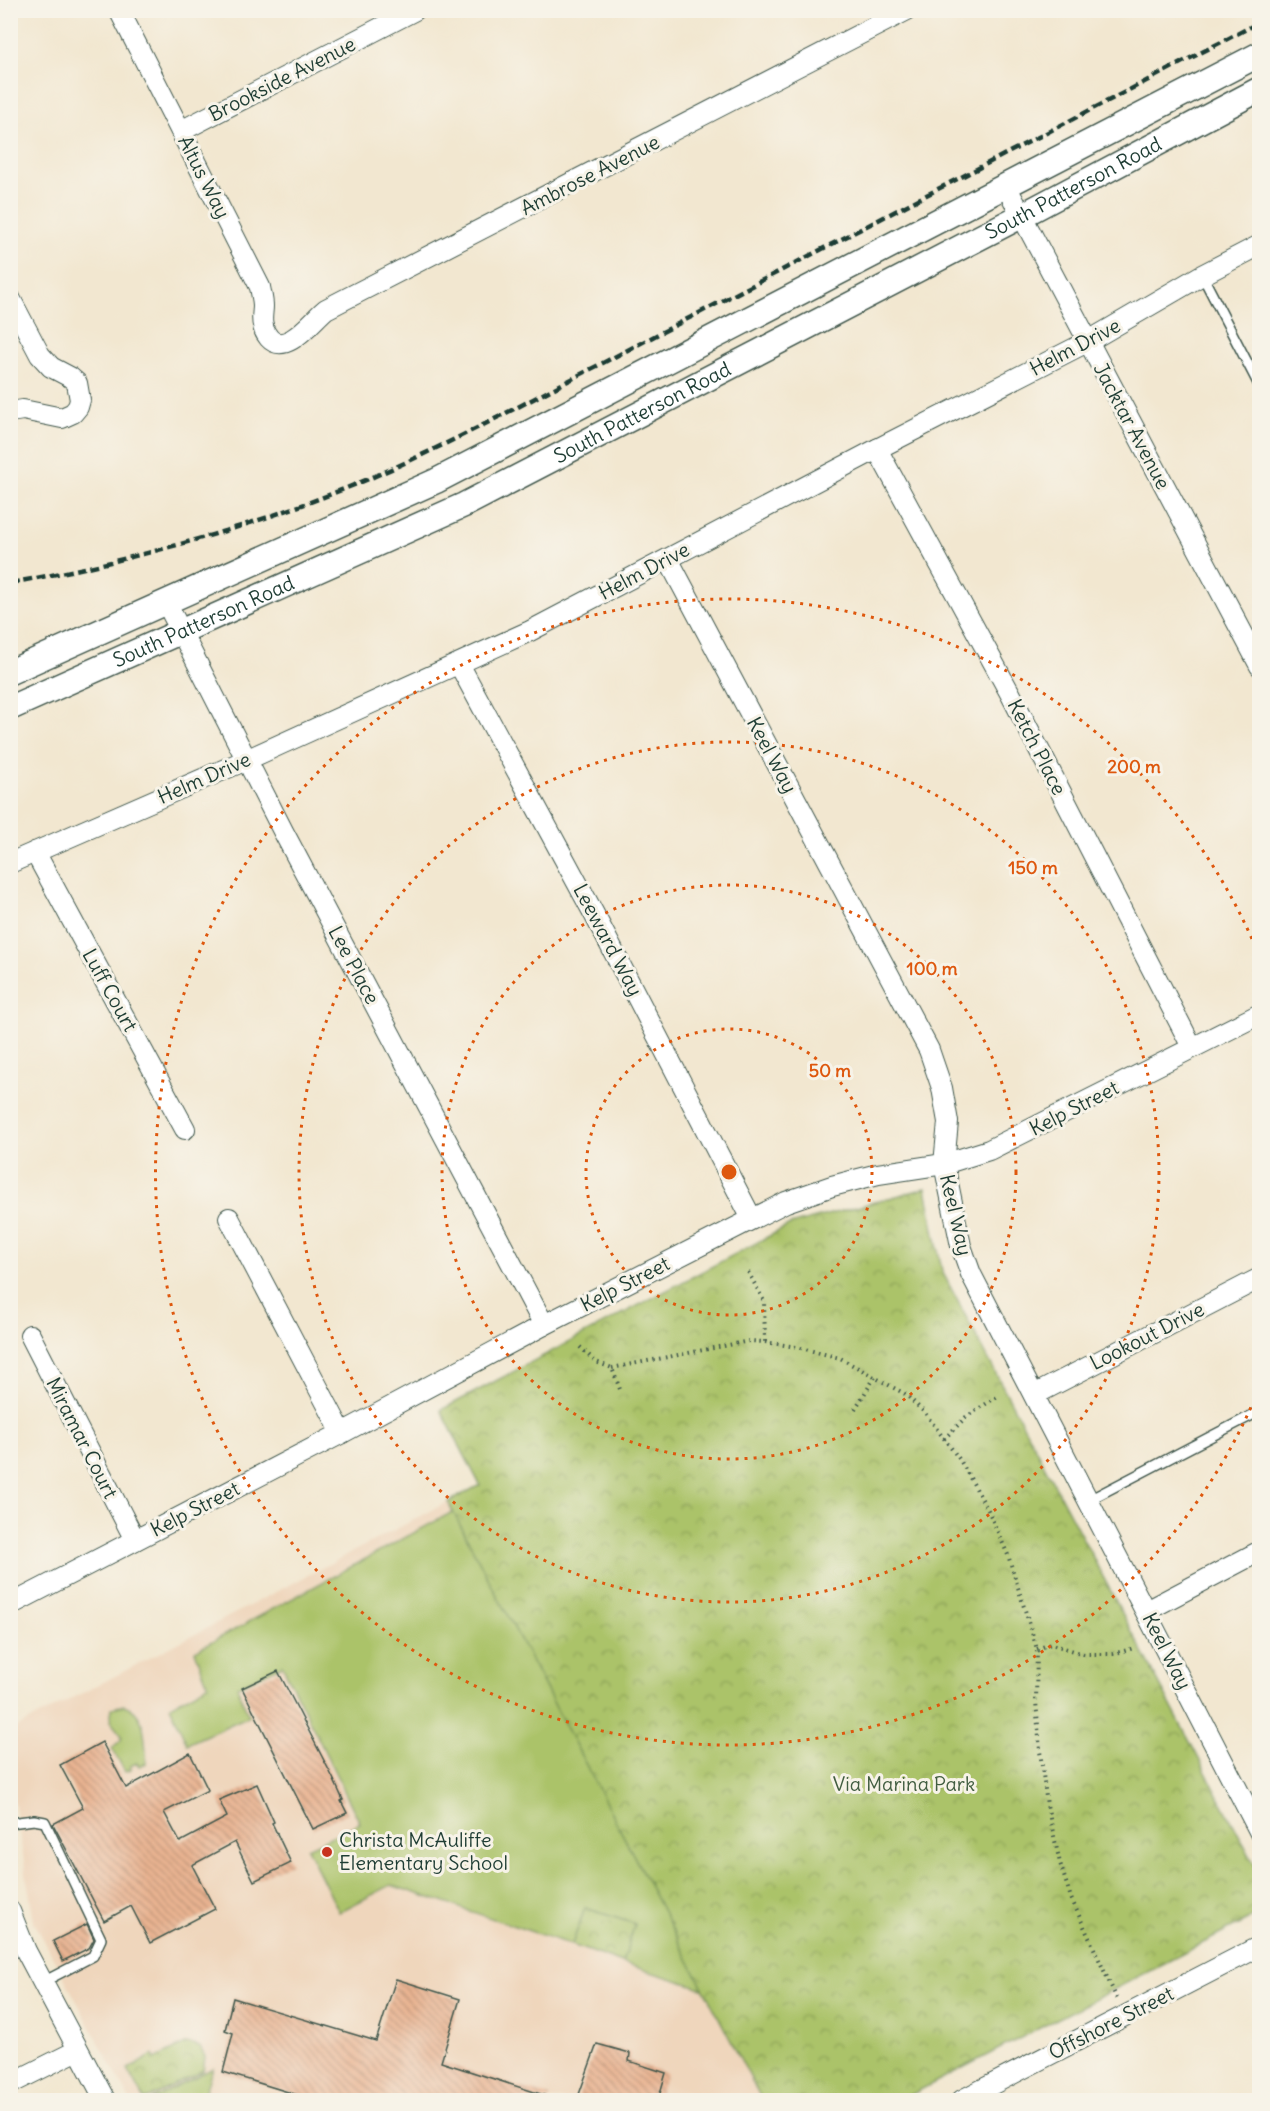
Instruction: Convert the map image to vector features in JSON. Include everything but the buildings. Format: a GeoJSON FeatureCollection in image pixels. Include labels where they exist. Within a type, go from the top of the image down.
{"type":"FeatureCollection","features":[{"type":"Feature","properties":{"kind":"street","name":"Altus Way"},"geometry":{"type":"LineString","coordinates":[[118,10],[260,287],[263,304],[262,324],[272,341],[278,343]]}},
{"type":"Feature","properties":{"kind":"street","name":"Brookside Avenue"},"geometry":{"type":"LineString","coordinates":[[181,131],[414,10]]}},
{"type":"Feature","properties":{"kind":"street","name":"Ambrose Avenue"},"geometry":{"type":"LineString","coordinates":[[278,343],[295,339],[316,316],[326,309],[907,10]]}},
{"type":"Feature","properties":{"kind":"street","name":"South Patterson Road"},"geometry":{"type":"LineString","coordinates":[[10,672],[436,481],[1260,54]]}},
{"type":"Feature","properties":{"kind":"street","name":"South Patterson Road"},"geometry":{"type":"LineString","coordinates":[[10,708],[464,504],[1021,216],[1260,89]]}},
{"type":"Feature","properties":{"kind":"street","name":"Jacktar Avenue"},"geometry":{"type":"LineString","coordinates":[[1006,186],[1260,666]]}},
{"type":"Feature","properties":{"kind":"street","name":"Helm Drive"},"geometry":{"type":"LineString","coordinates":[[10,863],[246,760],[530,631],[1087,342],[1202,275],[1260,245]]}},
{"type":"Feature","properties":{"kind":"street"},"geometry":{"type":"LineString","coordinates":[[10,298],[39,355],[51,367],[77,383],[80,400],[78,407],[62,418],[53,418],[40,412],[23,410],[10,412]]}},
{"type":"Feature","properties":{"kind":"street","name":"Ketch Place"},"geometry":{"type":"LineString","coordinates":[[877,449],[1011,695],[1192,1047]]}},
{"type":"Feature","properties":{"kind":"street","name":"Keel Way"},"geometry":{"type":"LineString","coordinates":[[668,559],[929,1050],[942,1088],[948,1122],[944,1164],[961,1246],[971,1275],[1260,1833]]}},
{"type":"Feature","properties":{"kind":"street","name":"Lee Place"},"geometry":{"type":"LineString","coordinates":[[166,602],[246,760],[544,1325]]}},
{"type":"Feature","properties":{"kind":"street","name":"Leeward Way"},"geometry":{"type":"LineString","coordinates":[[459,664],[594,914],[752,1219]]}},
{"type":"Feature","properties":{"kind":"street","name":"Luff Court"},"geometry":{"type":"LineString","coordinates":[[34,852],[185,1129]]}},
{"type":"Feature","properties":{"kind":"street","name":"Kelp Street"},"geometry":{"type":"LineString","coordinates":[[10,1605],[342,1433],[544,1325],[786,1202],[832,1186],[878,1174],[944,1164],[989,1150],[1260,1014]]}},
{"type":"Feature","properties":{"kind":"street"},"geometry":{"type":"LineString","coordinates":[[229,1218],[342,1433]]}},
{"type":"Feature","properties":{"kind":"street","name":"Lookout Drive"},"geometry":{"type":"LineString","coordinates":[[1034,1395],[1260,1278]]}},
{"type":"Feature","properties":{"kind":"street","name":"Miramar Court"},"geometry":{"type":"LineString","coordinates":[[30,1335],[135,1540]]}},
{"type":"Feature","properties":{"kind":"street"},"geometry":{"type":"LineString","coordinates":[[1146,1611],[1256,1556]]}},
{"type":"Feature","properties":{"kind":"street"},"geometry":{"type":"LineString","coordinates":[[10,1911],[26,1951],[105,2100]]}},
{"type":"Feature","properties":{"kind":"street","name":"Offshore Street"},"geometry":{"type":"LineString","coordinates":[[963,2100],[1260,1946]]}},
{"type":"Feature","properties":{"kind":"street"},"geometry":{"type":"LineString","coordinates":[[10,2084],[78,2050]]}},
{"type":"Feature","properties":{"kind":"lane"},"geometry":{"type":"LineString","coordinates":[[1202,275],[1260,387]]}},
{"type":"Feature","properties":{"kind":"lane"},"geometry":{"type":"LineString","coordinates":[[1089,1500],[1260,1411]]}},
{"type":"Feature","properties":{"kind":"lane"},"geometry":{"type":"LineString","coordinates":[[10,1822],[34,1820],[45,1822],[101,1939],[93,1956],[43,1982]]}},
{"type":"Feature","properties":{"kind":"path"},"geometry":{"type":"LineString","coordinates":[[747,1270],[764,1301],[765,1342]]}},
{"type":"Feature","properties":{"kind":"path"},"geometry":{"type":"LineString","coordinates":[[580,1347],[596,1362],[612,1368],[749,1341],[797,1347],[840,1358],[904,1394],[925,1413],[960,1460],[1004,1546],[1037,1649],[1036,1701],[1040,1751],[1047,1805],[1060,1863],[1071,1898],[1117,2000]]}},
{"type":"Feature","properties":{"kind":"path"},"geometry":{"type":"LineString","coordinates":[[612,1368],[621,1392]]}},
{"type":"Feature","properties":{"kind":"path"},"geometry":{"type":"LineString","coordinates":[[855,1409],[875,1377]]}},
{"type":"Feature","properties":{"kind":"path"},"geometry":{"type":"LineString","coordinates":[[944,1439],[966,1418],[998,1396]]}},
{"type":"Feature","properties":{"kind":"path"},"geometry":{"type":"LineString","coordinates":[[1037,1649],[1051,1644],[1084,1654],[1113,1654],[1134,1648]]}},
{"type":"Feature","properties":{"kind":"shaded area","name":"Christa McAuliffe Elementary School"},"geometry":{"type":"Polygon","coordinates":[[[448,1502],[762,2100],[130,2100],[34,1922],[11,1782],[10,1731],[448,1502]]]}},
{"type":"Feature","properties":{"kind":"green space","name":"Via Marina Park"},"geometry":{"type":"Polygon","coordinates":[[[926,1188],[942,1271],[1259,1873],[1259,1914],[901,2100],[762,2100],[448,1502],[480,1485],[441,1410],[790,1225],[926,1188]]]}},
{"type":"Feature","properties":{"kind":"green space"},"geometry":{"type":"Polygon","coordinates":[[[471,1502],[737,1999],[622,1963],[635,1924],[585,1908],[572,1945],[391,1885],[339,1912],[307,1848],[360,1823],[282,1665],[237,1687],[249,1716],[187,1744],[170,1706],[208,1685],[195,1651],[471,1502]]]}},
{"type":"Feature","properties":{"kind":"green space"},"geometry":{"type":"Polygon","coordinates":[[[124,1705],[132,1709],[141,1721],[147,1763],[139,1766],[137,1763],[130,1766],[131,1770],[125,1772],[112,1748],[122,1736],[110,1721],[112,1708],[124,1705]]]}},
{"type":"Feature","properties":{"kind":"green space"},"geometry":{"type":"Polygon","coordinates":[[[585,1908],[635,1924],[622,1963],[572,1945],[585,1908]]]}},
{"type":"Feature","properties":{"kind":"green space"},"geometry":{"type":"Polygon","coordinates":[[[187,2043],[200,2047],[205,2057],[203,2071],[145,2100],[128,2069],[153,2055],[155,2059],[187,2043]]]}},
{"type":"Feature","properties":{"kind":"green space"},"geometry":{"type":"Polygon","coordinates":[[[213,2068],[202,2100],[151,2100],[213,2068]]]}},
{"type":"Feature","properties":{"kind":"railway"},"geometry":{"type":"LineString","coordinates":[[10,583],[96,566],[221,532],[303,505],[398,466],[485,424],[1260,22]]}},
{"type":"Feature","properties":{"kind":"place","name":"Christa McAuliffe Elementary School"},"geometry":{"type":"Point","coordinates":[327,1852]}}]}
